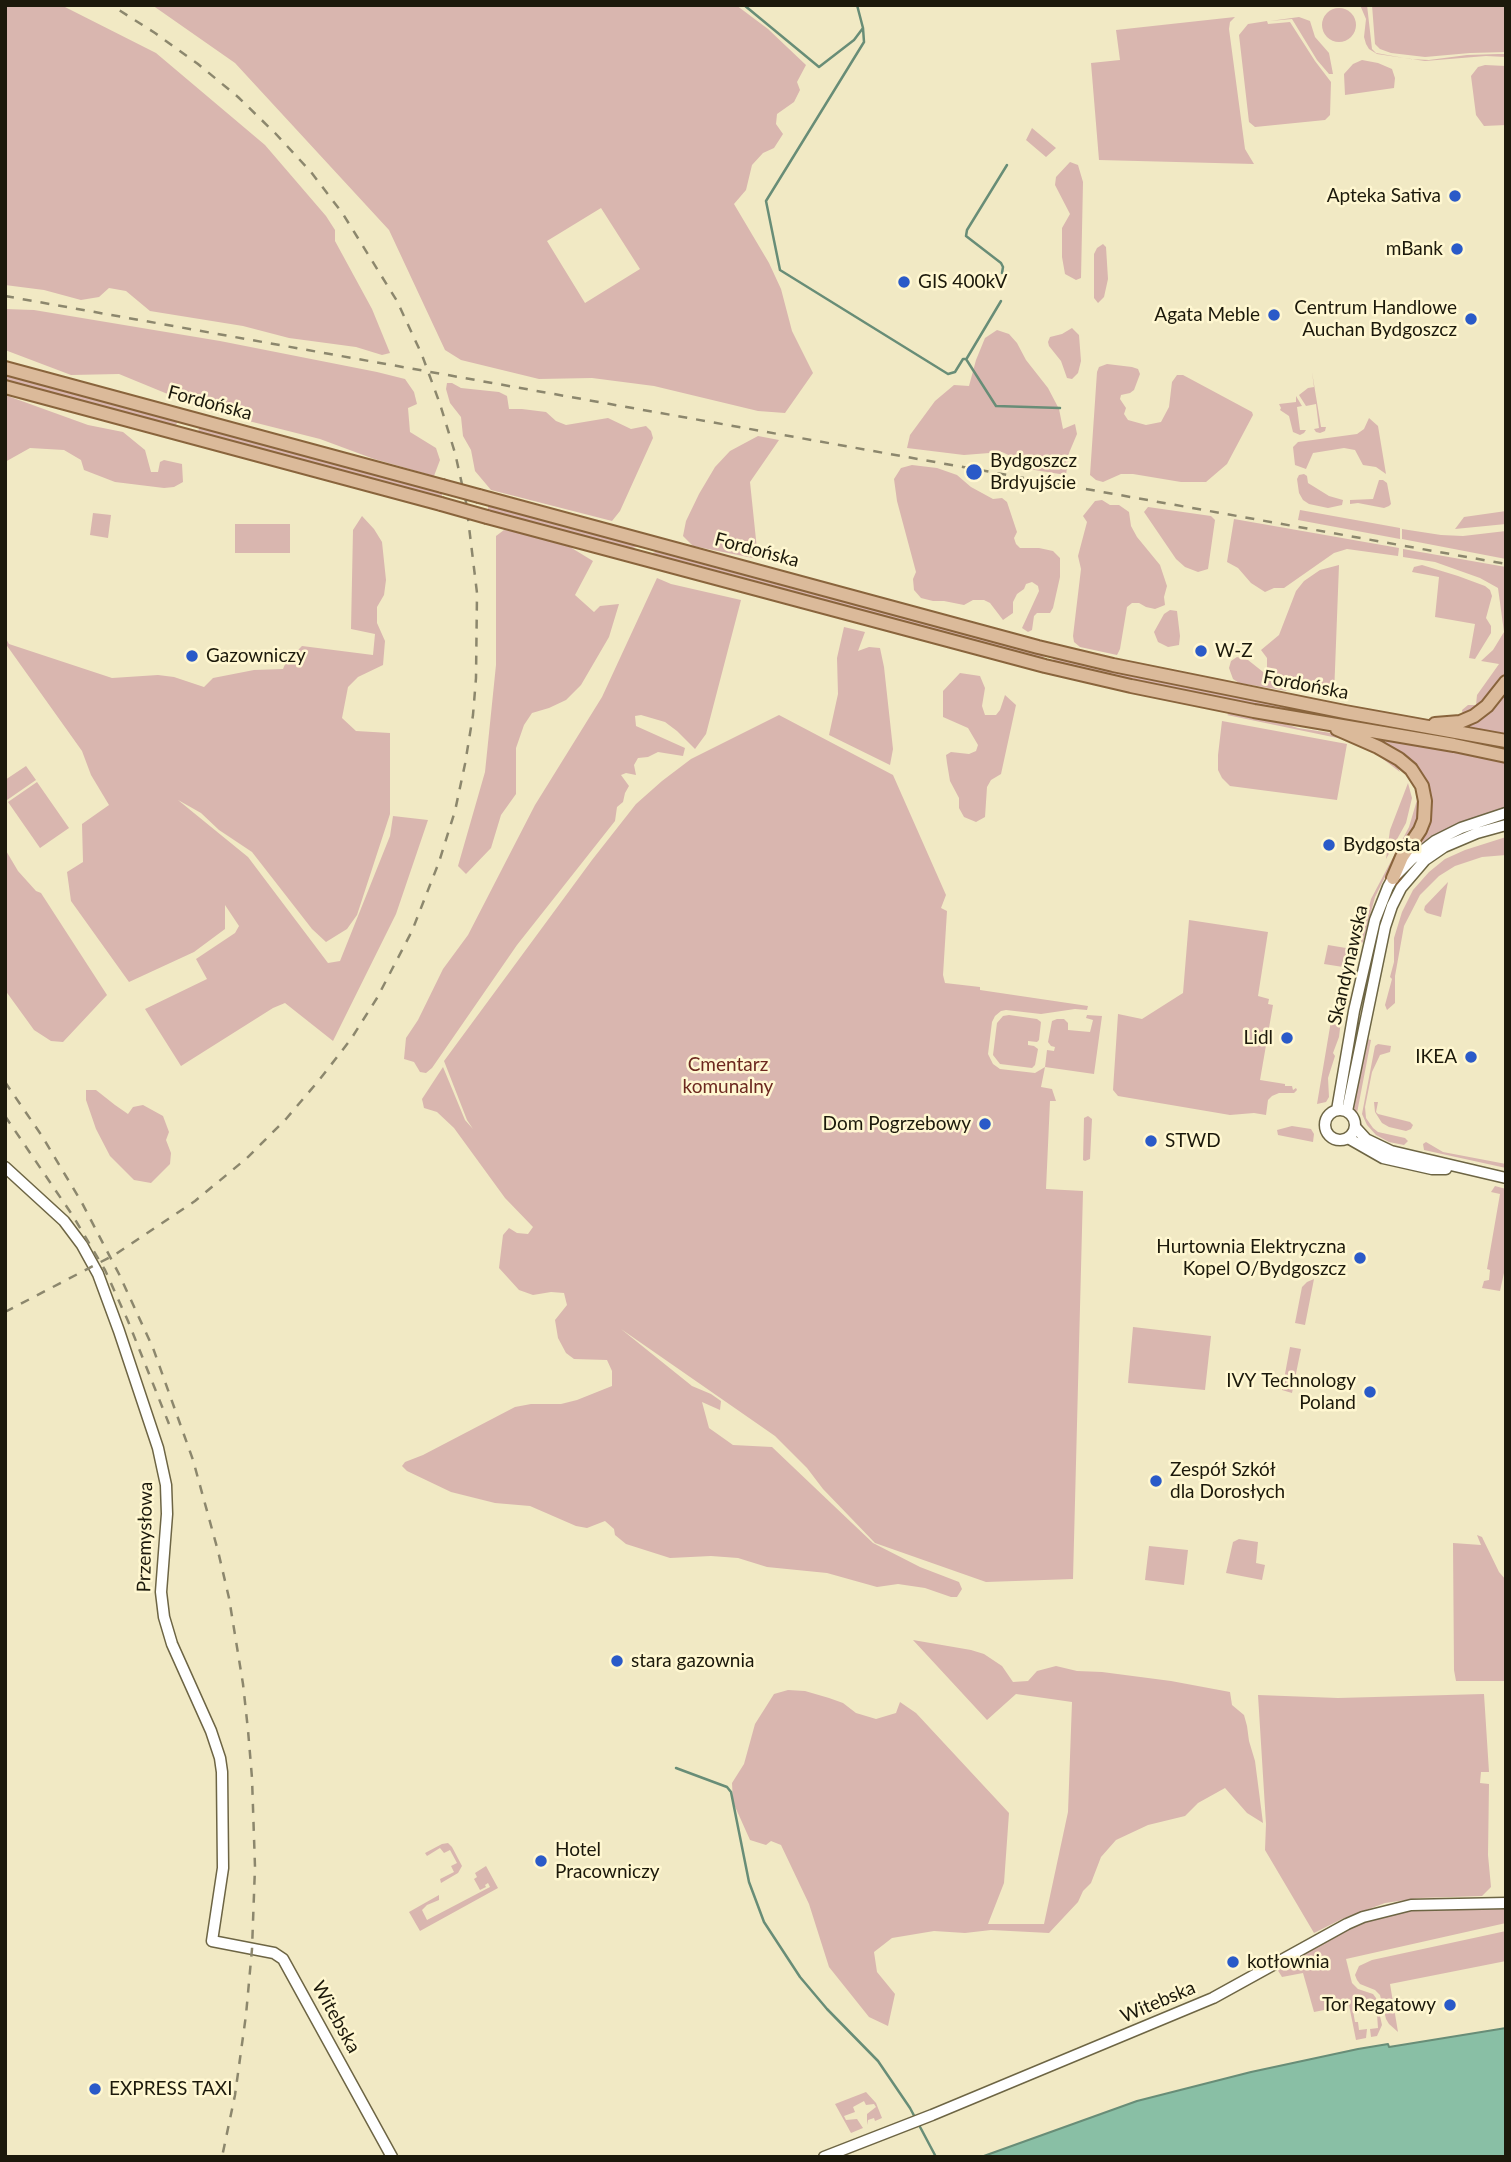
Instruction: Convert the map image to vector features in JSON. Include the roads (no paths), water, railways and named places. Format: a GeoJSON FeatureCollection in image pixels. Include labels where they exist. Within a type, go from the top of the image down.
{"type":"FeatureCollection","features":[{"type":"Feature","properties":{"kind":"main road","name":"Fordońska"},"geometry":{"type":"LineString","coordinates":[[5,368],[1073,655],[1234,690],[1506,741]]}},
{"type":"Feature","properties":{"kind":"main road","name":"Fordońska"},"geometry":{"type":"LineString","coordinates":[[5,387],[1045,666],[1155,692],[1506,756]]}},
{"type":"Feature","properties":{"kind":"main road"},"geometry":{"type":"LineString","coordinates":[[1417,724],[1447,724],[1471,718],[1484,710],[1506,682]]}},
{"type":"Feature","properties":{"kind":"main road"},"geometry":{"type":"LineString","coordinates":[[1324,723],[1399,759],[1411,769],[1422,786],[1426,807],[1424,820],[1393,878]]}},
{"type":"Feature","properties":{"kind":"street","name":"Skandynawska"},"geometry":{"type":"LineString","coordinates":[[1342,1111],[1350,1029],[1375,920],[1382,898],[1393,878],[1417,854],[1447,834],[1506,813]]}},
{"type":"Feature","properties":{"kind":"street","name":"Skandynawska"},"geometry":{"type":"LineString","coordinates":[[1342,1111],[1385,927],[1398,894],[1415,869],[1444,847],[1477,833],[1506,825]]}},
{"type":"Feature","properties":{"kind":"street"},"geometry":{"type":"LineString","coordinates":[[1467,1170],[1432,1169],[1383,1158],[1348,1138],[1332,1138],[1326,1129],[1326,1119],[1329,1115],[1342,1111],[1353,1118],[1355,1127],[1366,1139],[1391,1151],[1506,1178]]}},
{"type":"Feature","properties":{"kind":"street"},"geometry":{"type":"LineString","coordinates":[[1348,1138],[1355,1127]]}},
{"type":"Feature","properties":{"kind":"street","name":"Przemysłowa"},"geometry":{"type":"LineString","coordinates":[[5,1167],[70,1228],[98,1274],[158,1448],[166,1485],[167,1514],[161,1592],[164,1618],[172,1644],[211,1731],[222,1772],[223,1868],[212,1941]]}},
{"type":"Feature","properties":{"kind":"street","name":"Witebska"},"geometry":{"type":"LineString","coordinates":[[824,2157],[1213,1998],[1363,1917],[1412,1905],[1506,1903]]}},
{"type":"Feature","properties":{"kind":"street","name":"Witebska"},"geometry":{"type":"LineString","coordinates":[[212,1941],[274,1953],[283,1959],[393,2157]]}},
{"type":"Feature","properties":{"kind":"waterway"},"geometry":{"type":"LineString","coordinates":[[744,5],[819,67],[854,40],[863,28]]}},
{"type":"Feature","properties":{"kind":"waterway"},"geometry":{"type":"LineString","coordinates":[[857,5],[864,42],[766,201],[780,270],[948,374],[955,372],[963,359],[966,359],[996,406],[1060,408]]}},
{"type":"Feature","properties":{"kind":"waterway"},"geometry":{"type":"LineString","coordinates":[[1002,273],[1001,263],[966,236],[967,230],[1007,165]]}},
{"type":"Feature","properties":{"kind":"waterway"},"geometry":{"type":"LineString","coordinates":[[967,358],[1001,301]]}},
{"type":"Feature","properties":{"kind":"waterway"},"geometry":{"type":"LineString","coordinates":[[676,1768],[727,1787],[731,1792],[749,1882],[764,1922],[800,1977],[878,2061],[910,2108],[936,2157]]}},
{"type":"Feature","properties":{"kind":"railway"},"geometry":{"type":"LineString","coordinates":[[5,1312],[116,1254],[195,1201],[247,1158],[286,1119],[320,1079],[351,1039],[377,998],[412,931],[439,862],[455,811],[473,715],[477,593],[466,502],[440,404],[422,355],[397,301],[343,214],[311,172],[275,133],[238,97],[198,64],[111,5]]}},
{"type":"Feature","properties":{"kind":"railway"},"geometry":{"type":"LineString","coordinates":[[5,296],[1506,564]]}},
{"type":"Feature","properties":{"kind":"railway"},"geometry":{"type":"LineString","coordinates":[[5,1082],[42,1136],[82,1203],[153,1348],[193,1460],[229,1598],[248,1730],[255,1867],[246,2015],[235,2095],[222,2157]]}},
{"type":"Feature","properties":{"kind":"railway"},"geometry":{"type":"LineString","coordinates":[[5,1116],[73,1216],[105,1270],[169,1424]]}},
{"type":"Feature","properties":{"kind":"place","name":"Apteka Sativa"},"geometry":{"type":"Point","coordinates":[1455,196]}},
{"type":"Feature","properties":{"kind":"place","name":"mBank"},"geometry":{"type":"Point","coordinates":[1457,249]}},
{"type":"Feature","properties":{"kind":"place","name":"GIS 400kV"},"geometry":{"type":"Point","coordinates":[904,282]}},
{"type":"Feature","properties":{"kind":"place","name":"Agata Meble"},"geometry":{"type":"Point","coordinates":[1274,315]}},
{"type":"Feature","properties":{"kind":"place","name":"Centrum Handlowe Auchan Bydgoszcz"},"geometry":{"type":"Point","coordinates":[1471,319]}},
{"type":"Feature","properties":{"kind":"place","name":"Bydgoszcz Brdyujście"},"geometry":{"type":"Point","coordinates":[974,472]}},
{"type":"Feature","properties":{"kind":"place","name":"W-Z"},"geometry":{"type":"Point","coordinates":[1201,651]}},
{"type":"Feature","properties":{"kind":"place","name":"Gazowniczy"},"geometry":{"type":"Point","coordinates":[192,656]}},
{"type":"Feature","properties":{"kind":"place","name":"Bydgosta"},"geometry":{"type":"Point","coordinates":[1329,845]}},
{"type":"Feature","properties":{"kind":"place","name":"Lidl"},"geometry":{"type":"Point","coordinates":[1287,1038]}},
{"type":"Feature","properties":{"kind":"place","name":"IKEA"},"geometry":{"type":"Point","coordinates":[1471,1057]}},
{"type":"Feature","properties":{"kind":"place","name":"Dom Pogrzebowy"},"geometry":{"type":"Point","coordinates":[985,1124]}},
{"type":"Feature","properties":{"kind":"place","name":"STWD"},"geometry":{"type":"Point","coordinates":[1151,1141]}},
{"type":"Feature","properties":{"kind":"place","name":"Hurtownia Elektryczna Kopel O/Bydgoszcz"},"geometry":{"type":"Point","coordinates":[1360,1258]}},
{"type":"Feature","properties":{"kind":"place","name":"IVY Technology Poland"},"geometry":{"type":"Point","coordinates":[1370,1392]}},
{"type":"Feature","properties":{"kind":"place","name":"Zespół Szkół dla Dorosłych"},"geometry":{"type":"Point","coordinates":[1156,1481]}},
{"type":"Feature","properties":{"kind":"place","name":"stara gazownia"},"geometry":{"type":"Point","coordinates":[617,1661]}},
{"type":"Feature","properties":{"kind":"place","name":"Hotel Pracowniczy"},"geometry":{"type":"Point","coordinates":[541,1861]}},
{"type":"Feature","properties":{"kind":"place","name":"kotłownia"},"geometry":{"type":"Point","coordinates":[1233,1962]}},
{"type":"Feature","properties":{"kind":"place","name":"Tor Regatowy"},"geometry":{"type":"Point","coordinates":[1450,2005]}},
{"type":"Feature","properties":{"kind":"place","name":"EXPRESS TAXI"},"geometry":{"type":"Point","coordinates":[95,2089]}},
{"type":"Feature","properties":{"kind":"park label","name":"Cmentarz komunalny"},"geometry":{"type":"Point","coordinates":[728,1076]}}]}
